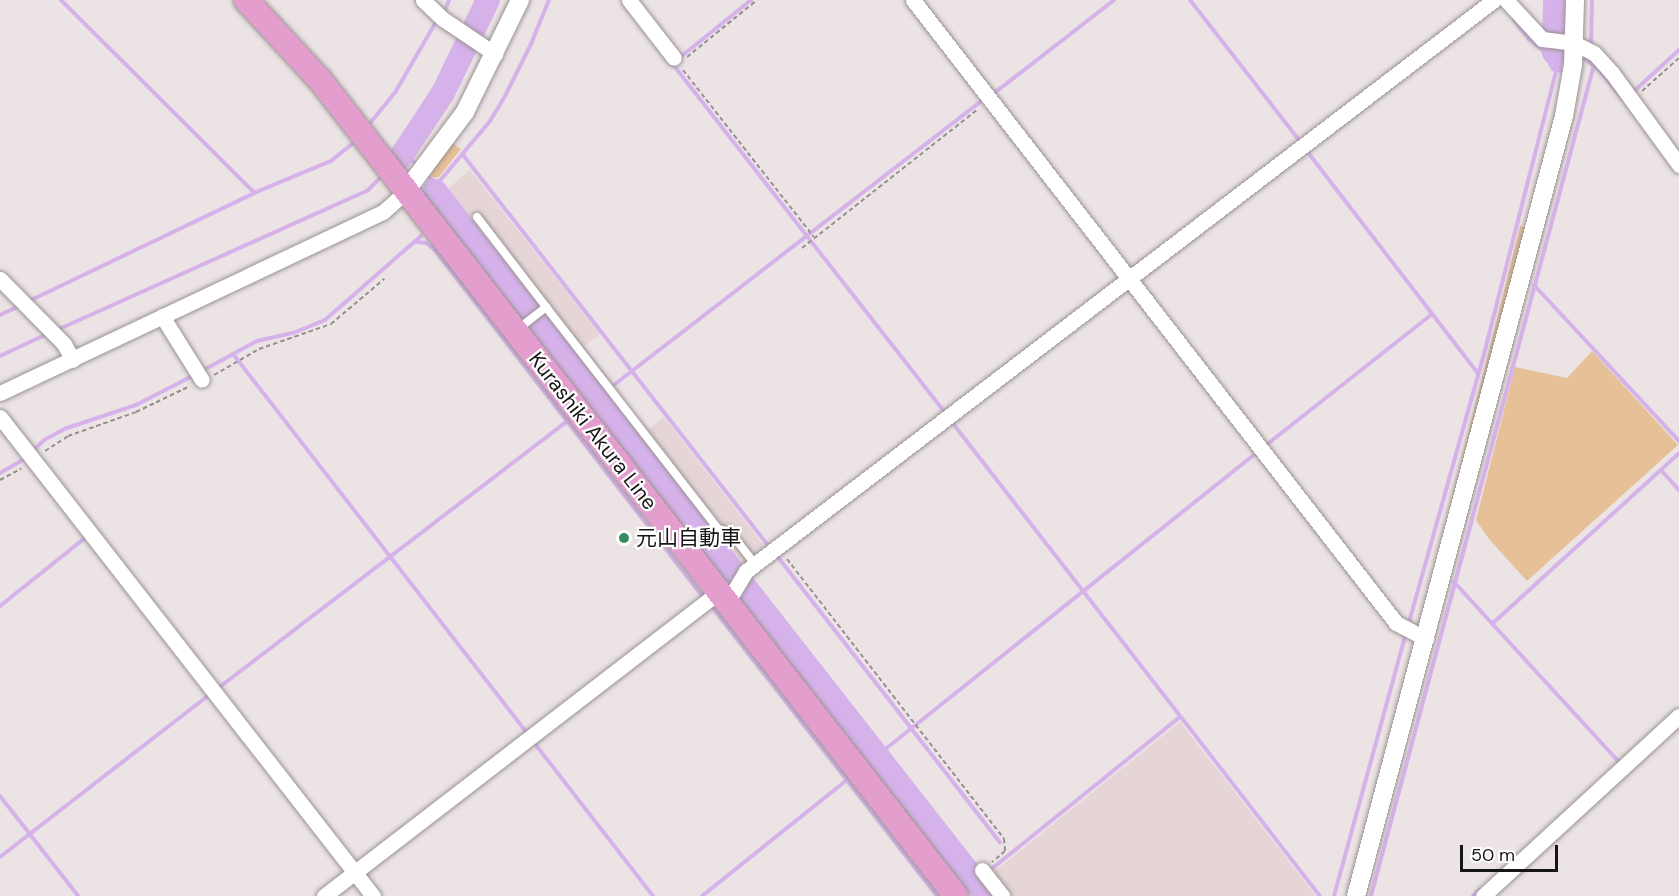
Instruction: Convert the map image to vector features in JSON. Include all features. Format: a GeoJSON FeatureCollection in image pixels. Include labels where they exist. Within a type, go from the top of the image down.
{"type":"FeatureCollection","features":[{"type":"Feature","properties":{"kind":"main road","name":"Kurashiki Akura Line"},"geometry":{"type":"LineString","coordinates":[[246,0],[320,80],[406,191],[522,325],[729,587],[956,896]]}},
{"type":"Feature","properties":{"kind":"street"},"geometry":{"type":"LineString","coordinates":[[423,0],[469,38],[495,54]]}},
{"type":"Feature","properties":{"kind":"street"},"geometry":{"type":"LineString","coordinates":[[0,393],[383,212],[406,191],[465,112],[520,0]]}},
{"type":"Feature","properties":{"kind":"street"},"geometry":{"type":"LineString","coordinates":[[628,0],[674,58]]}},
{"type":"Feature","properties":{"kind":"street"},"geometry":{"type":"LineString","coordinates":[[913,0],[1129,278],[1413,633]]}},
{"type":"Feature","properties":{"kind":"street"},"geometry":{"type":"LineString","coordinates":[[324,896],[351,872],[532,738],[778,547],[1494,0]]}},
{"type":"Feature","properties":{"kind":"street"},"geometry":{"type":"LineString","coordinates":[[1506,0],[1535,35],[1573,45],[1630,100],[1679,165]]}},
{"type":"Feature","properties":{"kind":"street"},"geometry":{"type":"LineString","coordinates":[[1356,896],[1413,633],[1564,116],[1570,88],[1575,0]]}},
{"type":"Feature","properties":{"kind":"street"},"geometry":{"type":"LineString","coordinates":[[0,279],[64,344],[73,360]]}},
{"type":"Feature","properties":{"kind":"street"},"geometry":{"type":"LineString","coordinates":[[162,316],[199,376]]}},
{"type":"Feature","properties":{"kind":"street"},"geometry":{"type":"LineString","coordinates":[[0,417],[31,466],[351,872],[373,896]]}},
{"type":"Feature","properties":{"kind":"street"},"geometry":{"type":"LineString","coordinates":[[1483,896],[1679,716]]}},
{"type":"Feature","properties":{"kind":"street"},"geometry":{"type":"LineString","coordinates":[[984,873],[1002,896]]}},
{"type":"Feature","properties":{"kind":"lane"},"geometry":{"type":"LineString","coordinates":[[477,217],[718,529],[730,532],[729,587]]}},
{"type":"Feature","properties":{"kind":"lane"},"geometry":{"type":"LineString","coordinates":[[522,325],[546,307]]}},
{"type":"Feature","properties":{"kind":"path"},"geometry":{"type":"LineString","coordinates":[[757,0],[678,64],[811,237]]}},
{"type":"Feature","properties":{"kind":"path"},"geometry":{"type":"LineString","coordinates":[[1630,100],[1679,58]]}},
{"type":"Feature","properties":{"kind":"path"},"geometry":{"type":"LineString","coordinates":[[802,248],[811,237],[984,105]]}},
{"type":"Feature","properties":{"kind":"path"},"geometry":{"type":"LineString","coordinates":[[0,480],[31,466],[49,447],[68,436],[136,412],[199,376],[235,362],[259,349],[331,324],[384,279]]}},
{"type":"Feature","properties":{"kind":"path"},"geometry":{"type":"LineString","coordinates":[[778,547],[1004,839],[1005,851],[984,873]]}},
{"type":"Feature","properties":{"kind":"shaded area"},"geometry":{"type":"Polygon","coordinates":[[[1549,46],[1565,51],[1561,73],[1552,71],[1540,50],[1549,46]]]}},
{"type":"Feature","properties":{"kind":"shaded area"},"geometry":{"type":"Polygon","coordinates":[[[451,142],[461,149],[439,177],[433,178],[430,172],[451,142]]]}},
{"type":"Feature","properties":{"kind":"shaded area"},"geometry":{"type":"Polygon","coordinates":[[[470,170],[600,334],[584,347],[612,382],[603,390],[445,191],[470,170]]]}},
{"type":"Feature","properties":{"kind":"shaded area"},"geometry":{"type":"Polygon","coordinates":[[[1520,226],[1528,228],[1427,631],[1420,629],[1520,226]]]}},
{"type":"Feature","properties":{"kind":"shaded area"},"geometry":{"type":"Polygon","coordinates":[[[1592,351],[1678,445],[1527,581],[1489,539],[1476,520],[1515,367],[1567,378],[1592,351]]]}},
{"type":"Feature","properties":{"kind":"shaded area"},"geometry":{"type":"Polygon","coordinates":[[[555,353],[593,399],[585,405],[548,354],[555,353]]]}},
{"type":"Feature","properties":{"kind":"shaded area"},"geometry":{"type":"Polygon","coordinates":[[[615,389],[647,430],[664,417],[764,546],[738,569],[621,418],[624,415],[608,394],[615,389]]]}},
{"type":"Feature","properties":{"kind":"shaded area"},"geometry":{"type":"Polygon","coordinates":[[[1180,722],[1316,896],[1008,896],[991,874],[1180,722]]]}},
{"type":"Feature","properties":{"kind":"waterway"},"geometry":{"type":"LineString","coordinates":[[61,0],[254,192]]}},
{"type":"Feature","properties":{"kind":"waterway"},"geometry":{"type":"LineString","coordinates":[[444,13],[449,0]]}},
{"type":"Feature","properties":{"kind":"waterway"},"geometry":{"type":"LineString","coordinates":[[400,158],[443,93],[488,0]]}},
{"type":"Feature","properties":{"kind":"waterway"},"geometry":{"type":"LineString","coordinates":[[435,191],[438,183],[490,121],[531,44],[549,0]]}},
{"type":"Feature","properties":{"kind":"waterway"},"geometry":{"type":"LineString","coordinates":[[678,59],[751,0]]}},
{"type":"Feature","properties":{"kind":"waterway"},"geometry":{"type":"LineString","coordinates":[[993,94],[1114,0]]}},
{"type":"Feature","properties":{"kind":"waterway"},"geometry":{"type":"LineString","coordinates":[[1190,0],[1299,140]]}},
{"type":"Feature","properties":{"kind":"waterway"},"geometry":{"type":"LineString","coordinates":[[1555,0],[1554,52],[1558,52]]}},
{"type":"Feature","properties":{"kind":"waterway"},"geometry":{"type":"LineString","coordinates":[[1591,47],[1592,0]]}},
{"type":"Feature","properties":{"kind":"waterway"},"geometry":{"type":"LineString","coordinates":[[371,122],[396,91],[437,20]]}},
{"type":"Feature","properties":{"kind":"waterway"},"geometry":{"type":"LineString","coordinates":[[1514,20],[1529,39],[1544,51]]}},
{"type":"Feature","properties":{"kind":"waterway"},"geometry":{"type":"LineString","coordinates":[[1633,92],[1679,50]]}},
{"type":"Feature","properties":{"kind":"waterway"},"geometry":{"type":"LineString","coordinates":[[1583,57],[1599,70],[1623,100]]}},
{"type":"Feature","properties":{"kind":"waterway"},"geometry":{"type":"LineString","coordinates":[[671,62],[944,411]]}},
{"type":"Feature","properties":{"kind":"waterway"},"geometry":{"type":"LineString","coordinates":[[1371,896],[1594,65]]}},
{"type":"Feature","properties":{"kind":"waterway"},"geometry":{"type":"LineString","coordinates":[[1408,626],[1486,346],[1557,68]]}},
{"type":"Feature","properties":{"kind":"waterway"},"geometry":{"type":"LineString","coordinates":[[588,405],[982,100]]}},
{"type":"Feature","properties":{"kind":"waterway"},"geometry":{"type":"LineString","coordinates":[[27,302],[254,193],[331,161],[352,144]]}},
{"type":"Feature","properties":{"kind":"waterway"},"geometry":{"type":"LineString","coordinates":[[1306,150],[1478,373]]}},
{"type":"Feature","properties":{"kind":"waterway"},"geometry":{"type":"LineString","coordinates":[[404,152],[416,164]]}},
{"type":"Feature","properties":{"kind":"waterway"},"geometry":{"type":"LineString","coordinates":[[463,155],[769,547]]}},
{"type":"Feature","properties":{"kind":"waterway"},"geometry":{"type":"LineString","coordinates":[[429,177],[437,185]]}},
{"type":"Feature","properties":{"kind":"waterway"},"geometry":{"type":"LineString","coordinates":[[57,330],[368,190],[379,179]]}},
{"type":"Feature","properties":{"kind":"waterway"},"geometry":{"type":"LineString","coordinates":[[435,191],[987,896]]}},
{"type":"Feature","properties":{"kind":"waterway"},"geometry":{"type":"LineString","coordinates":[[435,214],[445,205]]}},
{"type":"Feature","properties":{"kind":"waterway"},"geometry":{"type":"LineString","coordinates":[[200,372],[257,341],[293,333],[325,320],[421,236]]}},
{"type":"Feature","properties":{"kind":"waterway"},"geometry":{"type":"LineString","coordinates":[[417,242],[426,243],[434,249],[704,598]]}},
{"type":"Feature","properties":{"kind":"waterway"},"geometry":{"type":"LineString","coordinates":[[1534,285],[1679,441]]}},
{"type":"Feature","properties":{"kind":"waterway"},"geometry":{"type":"LineString","coordinates":[[0,315],[21,305]]}},
{"type":"Feature","properties":{"kind":"waterway"},"geometry":{"type":"LineString","coordinates":[[1265,446],[1432,314]]}},
{"type":"Feature","properties":{"kind":"waterway"},"geometry":{"type":"LineString","coordinates":[[0,356],[47,334]]}},
{"type":"Feature","properties":{"kind":"waterway"},"geometry":{"type":"LineString","coordinates":[[233,354],[528,734]]}},
{"type":"Feature","properties":{"kind":"waterway"},"geometry":{"type":"LineString","coordinates":[[32,452],[44,440],[67,428],[136,405],[194,375]]}},
{"type":"Feature","properties":{"kind":"waterway"},"geometry":{"type":"LineString","coordinates":[[217,689],[569,420]]}},
{"type":"Feature","properties":{"kind":"waterway"},"geometry":{"type":"LineString","coordinates":[[951,421],[1320,896]]}},
{"type":"Feature","properties":{"kind":"waterway"},"geometry":{"type":"LineString","coordinates":[[878,755],[1258,452]]}},
{"type":"Feature","properties":{"kind":"waterway"},"geometry":{"type":"LineString","coordinates":[[1492,624],[1679,453]]}},
{"type":"Feature","properties":{"kind":"waterway"},"geometry":{"type":"LineString","coordinates":[[0,473],[26,458]]}},
{"type":"Feature","properties":{"kind":"waterway"},"geometry":{"type":"LineString","coordinates":[[1661,470],[1679,490]]}},
{"type":"Feature","properties":{"kind":"waterway"},"geometry":{"type":"LineString","coordinates":[[0,606],[85,538]]}},
{"type":"Feature","properties":{"kind":"waterway"},"geometry":{"type":"LineString","coordinates":[[777,556],[1000,842]]}},
{"type":"Feature","properties":{"kind":"waterway"},"geometry":{"type":"LineString","coordinates":[[1454,582],[1619,762]]}},
{"type":"Feature","properties":{"kind":"waterway"},"geometry":{"type":"LineString","coordinates":[[709,603],[937,896]]}},
{"type":"Feature","properties":{"kind":"waterway"},"geometry":{"type":"LineString","coordinates":[[1334,896],[1406,633]]}},
{"type":"Feature","properties":{"kind":"waterway"},"geometry":{"type":"LineString","coordinates":[[0,857],[210,694]]}},
{"type":"Feature","properties":{"kind":"waterway"},"geometry":{"type":"LineString","coordinates":[[989,871],[1180,717]]}},
{"type":"Feature","properties":{"kind":"waterway"},"geometry":{"type":"LineString","coordinates":[[532,740],[653,896]]}},
{"type":"Feature","properties":{"kind":"waterway"},"geometry":{"type":"LineString","coordinates":[[866,766],[879,757]]}},
{"type":"Feature","properties":{"kind":"waterway"},"geometry":{"type":"LineString","coordinates":[[702,896],[847,780]]}},
{"type":"Feature","properties":{"kind":"waterway"},"geometry":{"type":"LineString","coordinates":[[0,796],[78,896]]}},
{"type":"Feature","properties":{"kind":"waterway"},"geometry":{"type":"LineString","coordinates":[[976,882],[984,876]]}},
{"type":"Feature","properties":{"kind":"waterway"},"geometry":{"type":"LineString","coordinates":[[1473,896],[1480,890]]}},
{"type":"Feature","properties":{"kind":"place","name":"元山自動車"},"geometry":{"type":"Point","coordinates":[624,538]}}]}
